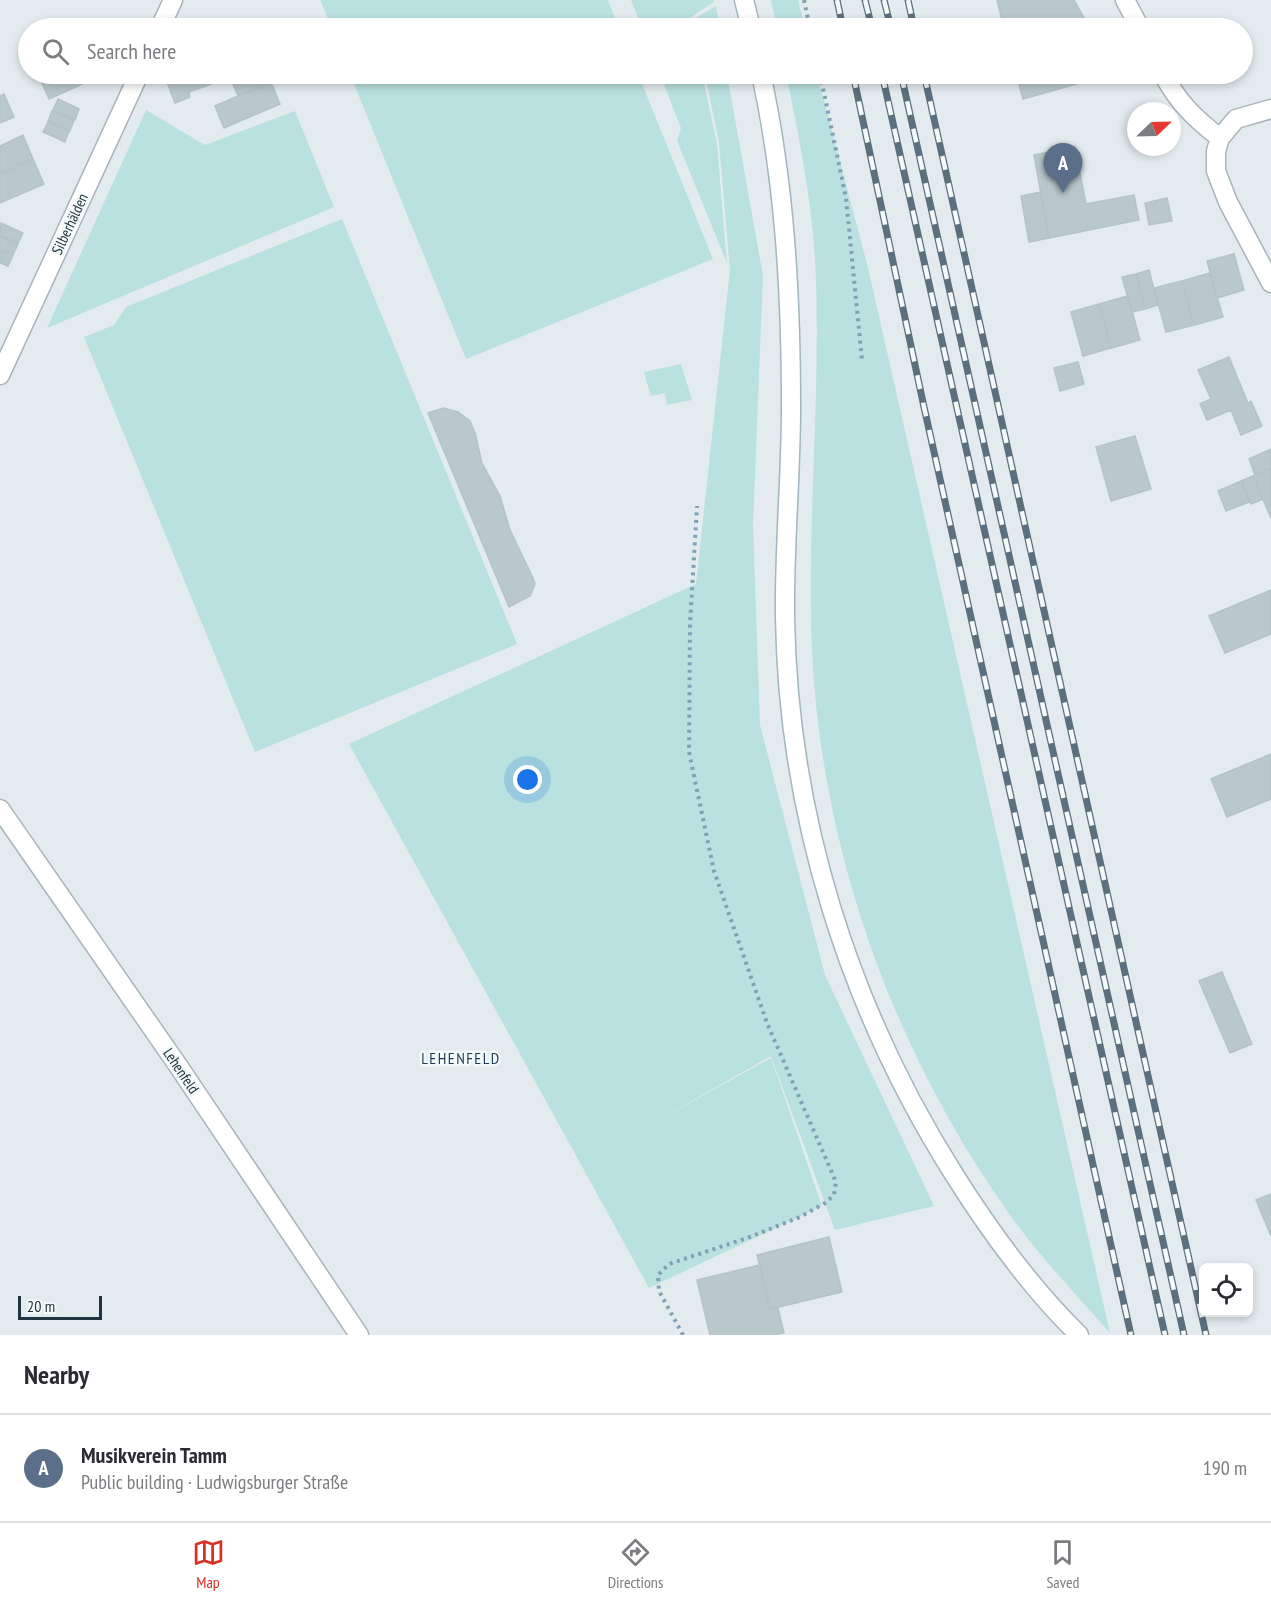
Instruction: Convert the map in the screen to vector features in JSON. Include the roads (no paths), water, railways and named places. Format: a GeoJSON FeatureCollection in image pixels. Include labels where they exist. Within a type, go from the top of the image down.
{"type":"FeatureCollection","features":[{"type":"Feature","properties":{"kind":"street"},"geometry":{"type":"LineString","coordinates":[[165,18],[173,0]]}},
{"type":"Feature","properties":{"kind":"street"},"geometry":{"type":"LineString","coordinates":[[744,0],[748,18]]}},
{"type":"Feature","properties":{"kind":"street"},"geometry":{"type":"LineString","coordinates":[[1125,0],[1135,18]]}},
{"type":"Feature","properties":{"kind":"street","name":"Silberhälden"},"geometry":{"type":"LineString","coordinates":[[0,375],[135,84]]}},
{"type":"Feature","properties":{"kind":"street"},"geometry":{"type":"LineString","coordinates":[[763,84],[781,192],[789,277],[791,411],[785,553],[788,682],[805,811],[815,851],[857,984],[880,1039],[930,1137],[987,1227],[1035,1288],[1075,1331]]}},
{"type":"Feature","properties":{"kind":"street"},"geometry":{"type":"LineString","coordinates":[[1168,84],[1174,95],[1196,120],[1220,138]]}},
{"type":"Feature","properties":{"kind":"street"},"geometry":{"type":"LineString","coordinates":[[1271,109],[1236,119],[1220,138],[1216,151],[1216,171],[1228,202],[1271,283]]}},
{"type":"Feature","properties":{"kind":"street","name":"Lehenfeld"},"geometry":{"type":"LineString","coordinates":[[0,809],[180,1067],[359,1335]]}},
{"type":"Feature","properties":{"kind":"railway"},"geometry":{"type":"LineString","coordinates":[[837,0],[841,18]]}},
{"type":"Feature","properties":{"kind":"railway"},"geometry":{"type":"LineString","coordinates":[[865,0],[870,18]]}},
{"type":"Feature","properties":{"kind":"railway"},"geometry":{"type":"LineString","coordinates":[[884,0],[888,18]]}},
{"type":"Feature","properties":{"kind":"railway"},"geometry":{"type":"LineString","coordinates":[[908,0],[912,18]]}},
{"type":"Feature","properties":{"kind":"railway"},"geometry":{"type":"LineString","coordinates":[[855,84],[924,407],[1131,1335]]}},
{"type":"Feature","properties":{"kind":"railway"},"geometry":{"type":"LineString","coordinates":[[884,84],[1165,1335]]}},
{"type":"Feature","properties":{"kind":"railway"},"geometry":{"type":"LineString","coordinates":[[903,84],[1184,1335]]}},
{"type":"Feature","properties":{"kind":"railway"},"geometry":{"type":"LineString","coordinates":[[926,84],[1206,1335]]}},
{"type":"Feature","properties":{"kind":"place","name":"Musikverein Tamm"},"geometry":{"type":"Point","coordinates":[1063,193]}},
{"type":"Feature","properties":{"kind":"district","name":"LEHENFELD"},"geometry":{"type":"Point","coordinates":[461,1058]}}]}
